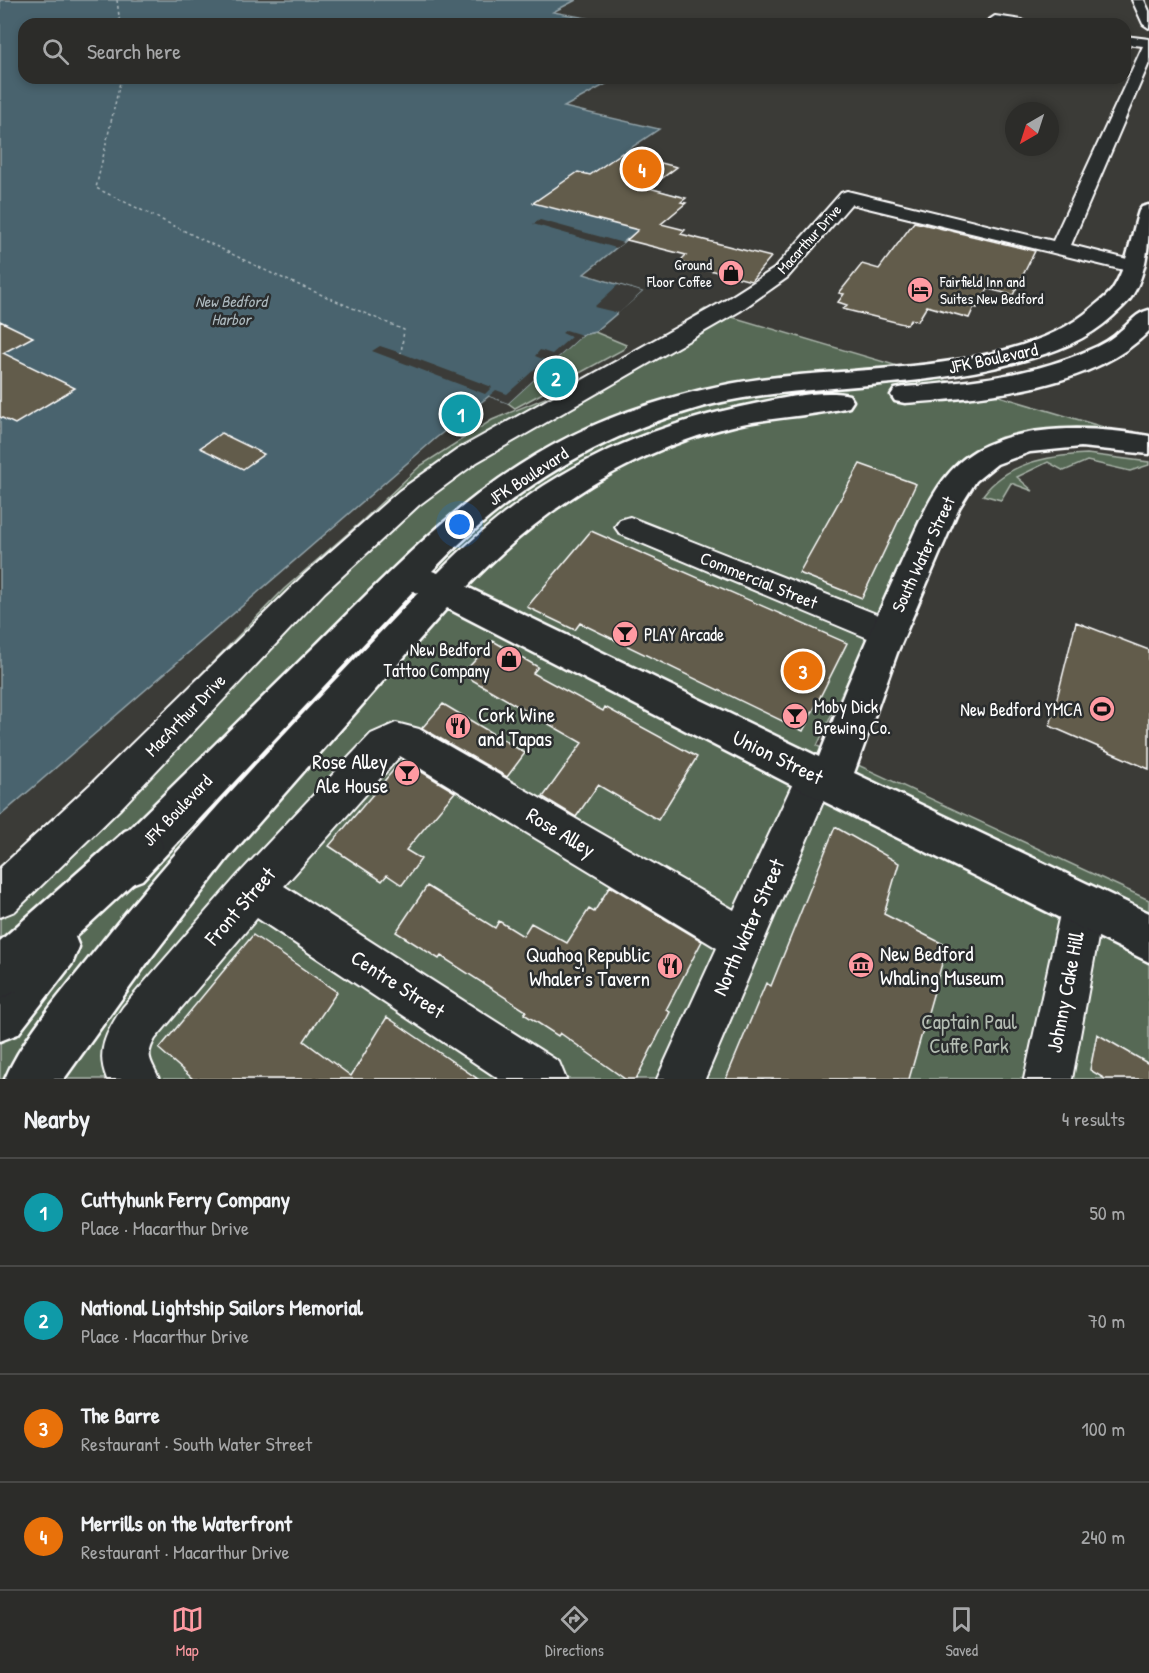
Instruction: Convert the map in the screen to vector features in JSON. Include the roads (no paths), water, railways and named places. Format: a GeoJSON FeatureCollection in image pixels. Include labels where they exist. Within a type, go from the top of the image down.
{"type":"FeatureCollection","features":[{"type":"Feature","properties":{"kind":"main road","name":"JFK Boulevard"},"geometry":{"type":"LineString","coordinates":[[32,1079],[133,941],[502,490],[549,459],[607,430],[660,410],[745,389],[942,369],[991,362],[1037,349],[1074,333],[1101,317],[1128,285],[1141,268],[1149,211]]}},
{"type":"Feature","properties":{"kind":"main road","name":"JFK Boulevard"},"geometry":{"type":"LineString","coordinates":[[0,1016],[82,914],[141,846],[426,582],[492,542],[541,502],[606,462],[653,441],[715,421],[779,408],[975,389],[1035,378],[1080,363],[1110,349],[1138,330],[1149,317]]}},
{"type":"Feature","properties":{"kind":"main road","name":"South Water Street"},"geometry":{"type":"LineString","coordinates":[[823,779],[950,495],[963,476],[977,464],[1012,447],[1058,439],[1098,439],[1149,445]]}},
{"type":"Feature","properties":{"kind":"main road","name":"Union Street"},"geometry":{"type":"LineString","coordinates":[[426,582],[1149,938]]}},
{"type":"Feature","properties":{"kind":"main road"},"geometry":{"type":"LineString","coordinates":[[0,974],[141,846]]}},
{"type":"Feature","properties":{"kind":"street"},"geometry":{"type":"LineString","coordinates":[[1138,0],[1149,24]]}},
{"type":"Feature","properties":{"kind":"street"},"geometry":{"type":"LineString","coordinates":[[1131,41],[1149,45],[1060,248],[1141,268]]}},
{"type":"Feature","properties":{"kind":"street","name":"Macarthur Drive"},"geometry":{"type":"LineString","coordinates":[[369,533],[439,474],[467,456],[732,306],[769,282],[790,264],[847,197],[1060,248]]}},
{"type":"Feature","properties":{"kind":"street","name":"Commercial Street"},"geometry":{"type":"LineString","coordinates":[[630,528],[887,632]]}},
{"type":"Feature","properties":{"kind":"street","name":"MacArthur Drive"},"geometry":{"type":"LineString","coordinates":[[0,896],[107,795],[299,600],[369,533]]}},
{"type":"Feature","properties":{"kind":"street","name":"Rose Alley"},"geometry":{"type":"LineString","coordinates":[[379,751],[392,741],[406,740],[743,939]]}},
{"type":"Feature","properties":{"kind":"street","name":"Front Street"},"geometry":{"type":"LineString","coordinates":[[130,1075],[123,1061],[125,1050],[139,1023],[253,890],[379,751]]}},
{"type":"Feature","properties":{"kind":"street","name":"North Water Street"},"geometry":{"type":"LineString","coordinates":[[681,1079],[743,939],[823,779]]}},
{"type":"Feature","properties":{"kind":"street","name":"Centre Street"},"geometry":{"type":"LineString","coordinates":[[253,890],[542,1079]]}},
{"type":"Feature","properties":{"kind":"street","name":"Johnny Cake Hill"},"geometry":{"type":"LineString","coordinates":[[1048,1079],[1083,905]]}},
{"type":"Feature","properties":{"kind":"water","name":"New Bedford Harbor"},"geometry":{"type":"Polygon","coordinates":[[[0,0],[576,0],[553,12],[586,18],[18,18],[18,84],[606,84],[564,107],[659,129],[592,174],[680,196],[584,274],[642,292],[595,332],[582,335],[508,403],[489,396],[436,438],[0,816],[0,0]]]}},
{"type":"Feature","properties":{"kind":"place","name":"Merrills on the Waterfront"},"geometry":{"type":"Point","coordinates":[642,169]}},
{"type":"Feature","properties":{"kind":"place","name":"Ground Floor Coffee"},"geometry":{"type":"Point","coordinates":[731,273]}},
{"type":"Feature","properties":{"kind":"place","name":"Fairfield Inn and Suites New Bedford"},"geometry":{"type":"Point","coordinates":[920,290]}},
{"type":"Feature","properties":{"kind":"place","name":"National Lightship Sailors Memorial"},"geometry":{"type":"Point","coordinates":[556,378]}},
{"type":"Feature","properties":{"kind":"place","name":"Cuttyhunk Ferry Company"},"geometry":{"type":"Point","coordinates":[461,414]}},
{"type":"Feature","properties":{"kind":"place","name":"PLAY Arcade"},"geometry":{"type":"Point","coordinates":[625,634]}},
{"type":"Feature","properties":{"kind":"place","name":"New Bedford Tattoo Company"},"geometry":{"type":"Point","coordinates":[509,659]}},
{"type":"Feature","properties":{"kind":"place","name":"The Barre"},"geometry":{"type":"Point","coordinates":[803,671]}},
{"type":"Feature","properties":{"kind":"place","name":"New Bedford YMCA"},"geometry":{"type":"Point","coordinates":[1102,709]}},
{"type":"Feature","properties":{"kind":"place","name":"Moby Dick Brewing Co."},"geometry":{"type":"Point","coordinates":[795,716]}},
{"type":"Feature","properties":{"kind":"place","name":"Cork Wine and Tapas"},"geometry":{"type":"Point","coordinates":[458,726]}},
{"type":"Feature","properties":{"kind":"place","name":"Rose Alley Ale House"},"geometry":{"type":"Point","coordinates":[407,773]}},
{"type":"Feature","properties":{"kind":"place","name":"New Bedford Whaling Museum"},"geometry":{"type":"Point","coordinates":[861,965]}},
{"type":"Feature","properties":{"kind":"place","name":"Quahog Republic Whaler's Tavern"},"geometry":{"type":"Point","coordinates":[670,966]}},
{"type":"Feature","properties":{"kind":"park label","name":"Captain Paul Cuffe Park"},"geometry":{"type":"Point","coordinates":[969,1033]}}]}
